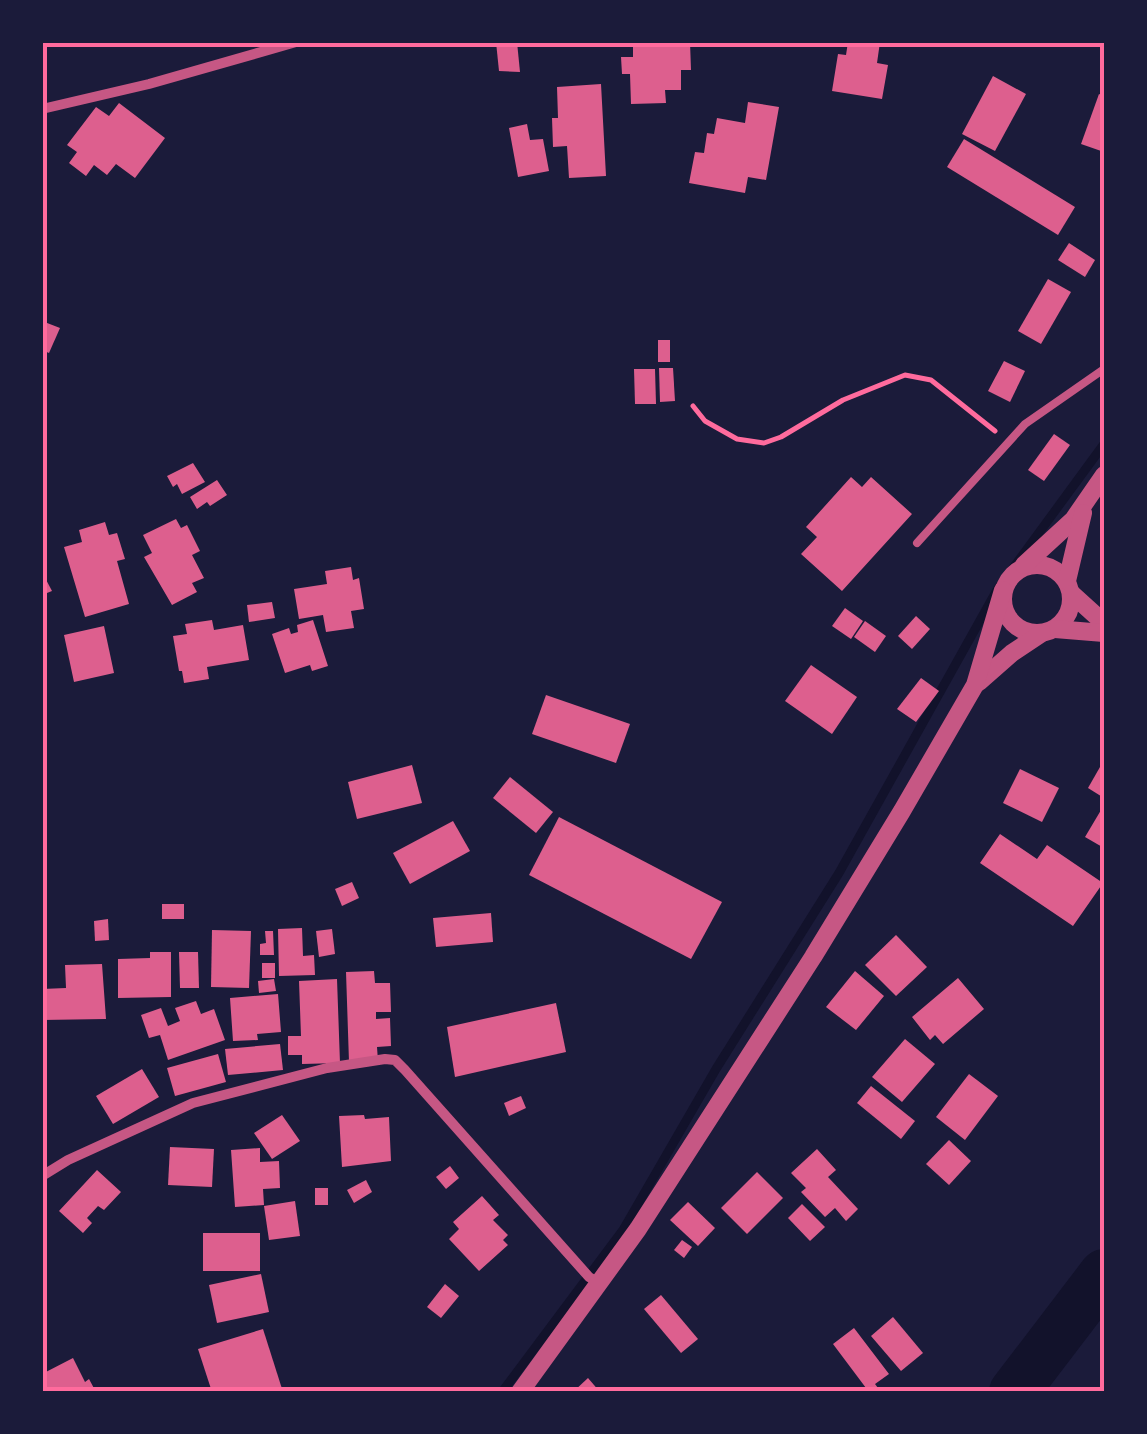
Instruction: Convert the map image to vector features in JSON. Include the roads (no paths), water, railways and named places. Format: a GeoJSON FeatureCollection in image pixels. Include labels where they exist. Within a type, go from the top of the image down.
{"type":"FeatureCollection","features":[{"type":"Feature","properties":{"kind":"street"},"geometry":{"type":"LineString","coordinates":[[42,108],[149,84],[296,42]]}},
{"type":"Feature","properties":{"kind":"street"},"geometry":{"type":"LineString","coordinates":[[520,1392],[638,1229],[813,957],[976,685],[1009,578],[1056,538],[1104,475]]}},
{"type":"Feature","properties":{"kind":"street"},"geometry":{"type":"LineString","coordinates":[[976,685],[1012,652],[1065,620],[1071,608],[1069,588],[1086,502]]}},
{"type":"Feature","properties":{"kind":"street"},"geometry":{"type":"LineString","coordinates":[[1020,569],[1046,565],[1058,571],[1069,588],[1104,623]]}},
{"type":"Feature","properties":{"kind":"street"},"geometry":{"type":"LineString","coordinates":[[1003,590],[1007,616],[1029,632],[1104,633]]}},
{"type":"Feature","properties":{"kind":"street"},"geometry":{"type":"LineString","coordinates":[[42,1176],[193,1102],[327,1068],[386,1058],[395,1060],[588,1277],[599,1283]]}},
{"type":"Feature","properties":{"kind":"lane"},"geometry":{"type":"LineString","coordinates":[[917,543],[1026,424],[1104,369]]}},
{"type":"Feature","properties":{"kind":"waterway"},"geometry":{"type":"LineString","coordinates":[[502,1392],[623,1230],[716,1069],[839,873],[997,590],[1104,444]]}},
{"type":"Feature","properties":{"kind":"waterway"},"geometry":{"type":"LineString","coordinates":[[1014,1392],[1104,1274]]}}]}
